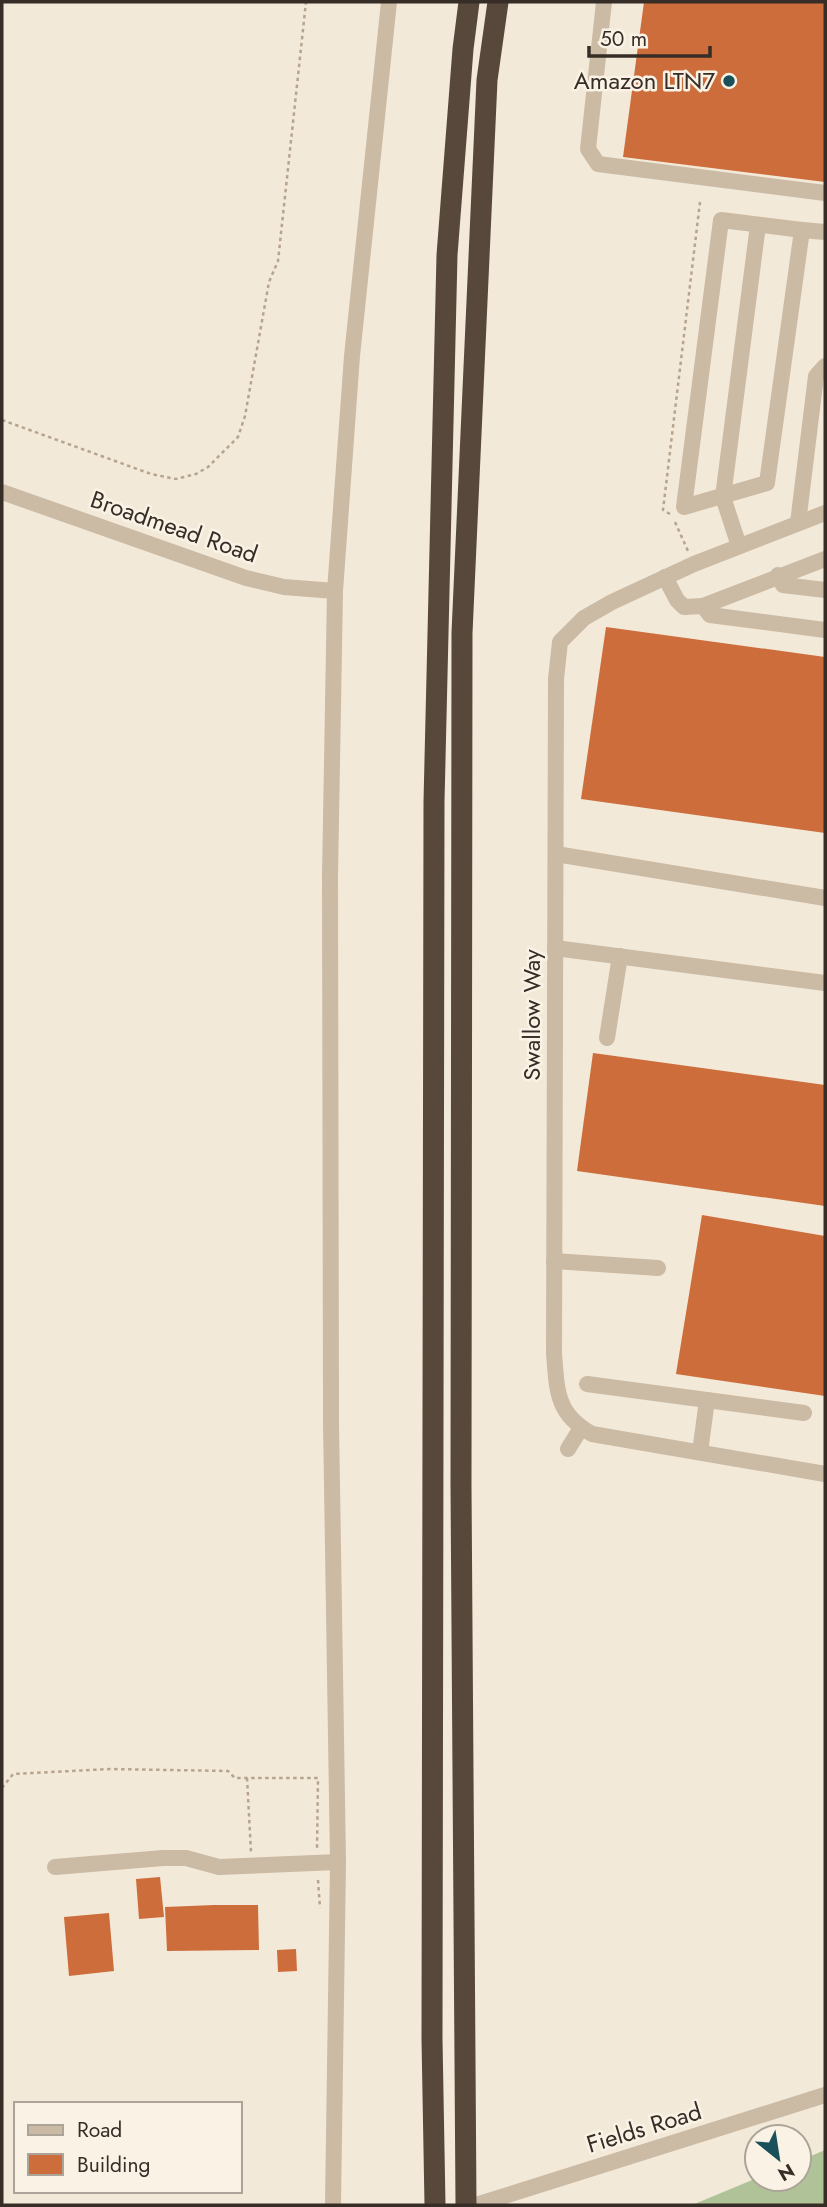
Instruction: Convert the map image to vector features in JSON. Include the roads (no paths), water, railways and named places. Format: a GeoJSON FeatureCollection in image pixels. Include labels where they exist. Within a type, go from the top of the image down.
{"type":"FeatureCollection","features":[{"type":"Feature","properties":{"kind":"highway"},"geometry":{"type":"LineString","coordinates":[[435,2205],[432,2039],[434,802],[447,255],[468,2]]}},
{"type":"Feature","properties":{"kind":"highway"},"geometry":{"type":"LineString","coordinates":[[466,2205],[461,1512],[462,633],[487,80],[498,2]]}},
{"type":"Feature","properties":{"kind":"street"},"geometry":{"type":"LineString","coordinates":[[333,2205],[338,1862],[331,1423],[330,876],[335,591],[352,356],[389,2]]}},
{"type":"Feature","properties":{"kind":"street"},"geometry":{"type":"LineString","coordinates":[[604,2],[587,149],[598,164],[825,193]]}},
{"type":"Feature","properties":{"kind":"street"},"geometry":{"type":"LineString","coordinates":[[802,230],[767,483],[684,507],[721,220],[825,232]]}},
{"type":"Feature","properties":{"kind":"street"},"geometry":{"type":"LineString","coordinates":[[739,546],[723,497],[758,225]]}},
{"type":"Feature","properties":{"kind":"street"},"geometry":{"type":"LineString","coordinates":[[798,523],[816,376],[825,366]]}},
{"type":"Feature","properties":{"kind":"street","name":"Broadmead Road"},"geometry":{"type":"LineString","coordinates":[[2,492],[246,578],[284,587],[335,591]]}},
{"type":"Feature","properties":{"kind":"street","name":"Swallow Way"},"geometry":{"type":"LineString","coordinates":[[581,1428],[569,1418],[556,1386],[554,1353],[556,679],[561,642],[584,618],[612,602],[694,564],[825,513]]}},
{"type":"Feature","properties":{"kind":"street"},"geometry":{"type":"LineString","coordinates":[[665,577],[677,600],[684,607],[703,606],[825,559]]}},
{"type":"Feature","properties":{"kind":"street"},"geometry":{"type":"LineString","coordinates":[[778,575],[783,584],[825,590]]}},
{"type":"Feature","properties":{"kind":"street"},"geometry":{"type":"LineString","coordinates":[[703,606],[710,615],[825,630]]}},
{"type":"Feature","properties":{"kind":"street"},"geometry":{"type":"LineString","coordinates":[[555,854],[825,898]]}},
{"type":"Feature","properties":{"kind":"street"},"geometry":{"type":"LineString","coordinates":[[555,948],[825,983]]}},
{"type":"Feature","properties":{"kind":"street"},"geometry":{"type":"LineString","coordinates":[[607,1038],[620,957]]}},
{"type":"Feature","properties":{"kind":"street"},"geometry":{"type":"LineString","coordinates":[[554,1261],[658,1268]]}},
{"type":"Feature","properties":{"kind":"street"},"geometry":{"type":"LineString","coordinates":[[587,1384],[804,1413]]}},
{"type":"Feature","properties":{"kind":"street"},"geometry":{"type":"LineString","coordinates":[[700,1452],[707,1400]]}},
{"type":"Feature","properties":{"kind":"street"},"geometry":{"type":"LineString","coordinates":[[568,1450],[581,1428],[592,1434],[825,1474]]}},
{"type":"Feature","properties":{"kind":"street"},"geometry":{"type":"LineString","coordinates":[[55,1867],[163,1858],[186,1858],[219,1867],[338,1862]]}},
{"type":"Feature","properties":{"kind":"street","name":"Fields Road"},"geometry":{"type":"LineString","coordinates":[[476,2205],[825,2095]]}},
{"type":"Feature","properties":{"kind":"place","name":"Amazon LTN7"},"geometry":{"type":"Point","coordinates":[729,81]}}]}
